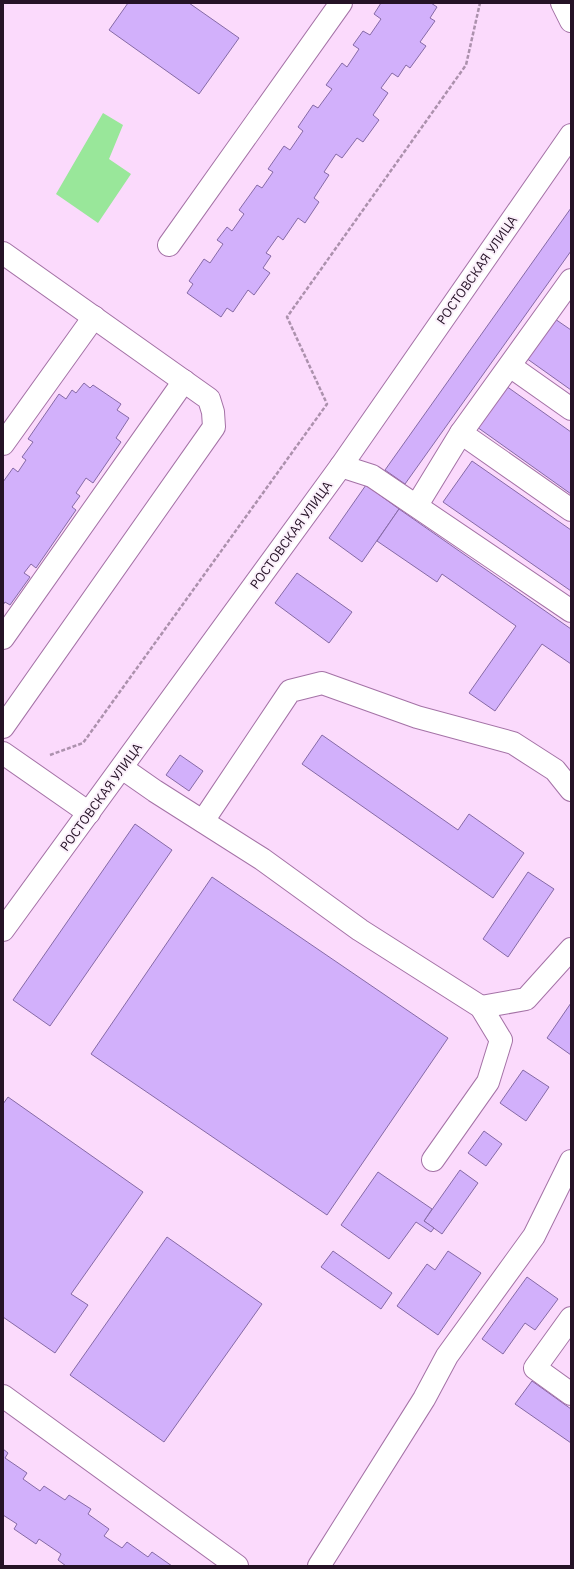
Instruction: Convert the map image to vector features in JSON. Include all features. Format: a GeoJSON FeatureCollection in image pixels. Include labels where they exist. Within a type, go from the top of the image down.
{"type":"FeatureCollection","features":[{"type":"Feature","properties":{"kind":"street"},"geometry":{"type":"LineString","coordinates":[[169,245],[341,3]]}},
{"type":"Feature","properties":{"kind":"street"},"geometry":{"type":"LineString","coordinates":[[562,3],[571,21]]}},
{"type":"Feature","properties":{"kind":"street","name":"РОСТОВСКАЯ УЛИЦА"},"geometry":{"type":"LineString","coordinates":[[3,930],[341,466],[571,135]]}},
{"type":"Feature","properties":{"kind":"street"},"geometry":{"type":"LineString","coordinates":[[3,253],[209,399],[213,412],[214,426],[3,727]]}},
{"type":"Feature","properties":{"kind":"street"},"geometry":{"type":"LineString","coordinates":[[417,505],[461,433],[510,366],[564,302],[571,280]]}},
{"type":"Feature","properties":{"kind":"street"},"geometry":{"type":"LineString","coordinates":[[3,444],[94,317]]}},
{"type":"Feature","properties":{"kind":"street"},"geometry":{"type":"LineString","coordinates":[[510,366],[571,409]]}},
{"type":"Feature","properties":{"kind":"street"},"geometry":{"type":"LineString","coordinates":[[3,638],[184,382]]}},
{"type":"Feature","properties":{"kind":"street"},"geometry":{"type":"LineString","coordinates":[[461,433],[571,510]]}},
{"type":"Feature","properties":{"kind":"street"},"geometry":{"type":"LineString","coordinates":[[341,466],[372,476],[417,505],[571,611]]}},
{"type":"Feature","properties":{"kind":"street"},"geometry":{"type":"LineString","coordinates":[[203,821],[290,691],[322,683],[417,717],[513,743],[555,770],[571,790]]}},
{"type":"Feature","properties":{"kind":"street"},"geometry":{"type":"LineString","coordinates":[[12,759],[88,813]]}},
{"type":"Feature","properties":{"kind":"street"},"geometry":{"type":"LineString","coordinates":[[122,768],[262,859],[360,930],[480,1007],[501,1040],[488,1082],[433,1160]]}},
{"type":"Feature","properties":{"kind":"street"},"geometry":{"type":"LineString","coordinates":[[480,1007],[526,999],[571,950]]}},
{"type":"Feature","properties":{"kind":"street"},"geometry":{"type":"LineString","coordinates":[[320,1566],[424,1399],[447,1356],[534,1236],[571,1161]]}},
{"type":"Feature","properties":{"kind":"street"},"geometry":{"type":"LineString","coordinates":[[571,1318],[535,1368],[571,1394]]}},
{"type":"Feature","properties":{"kind":"street"},"geometry":{"type":"LineString","coordinates":[[3,1396],[237,1566]]}},
{"type":"Feature","properties":{"kind":"path"},"geometry":{"type":"LineString","coordinates":[[12,759],[83,744],[327,404],[287,317],[466,65],[480,3]]}},
{"type":"Feature","properties":{"kind":"green space"},"geometry":{"type":"Polygon","coordinates":[[[103,113],[123,125],[109,159],[131,174],[98,223],[56,194],[103,113]]]}},
{"type":"Feature","properties":{"kind":"building"},"geometry":{"type":"Polygon","coordinates":[[[128,3],[189,3],[239,38],[199,94],[109,30],[128,3]]]}},
{"type":"Feature","properties":{"kind":"building"},"geometry":{"type":"Polygon","coordinates":[[[381,3],[431,3],[437,7],[430,18],[435,21],[420,42],[426,46],[410,68],[406,65],[398,77],[392,73],[381,88],[388,93],[373,115],[379,120],[363,142],[357,138],[342,158],[336,154],[324,172],[329,175],[314,198],[319,202],[305,223],[298,218],[283,240],[278,236],[266,253],[271,256],[263,268],[270,273],[254,295],[248,290],[233,312],[227,308],[221,317],[187,293],[193,284],[189,281],[204,259],[210,263],[223,244],[217,240],[227,227],[232,231],[244,214],[239,210],[257,185],[262,188],[273,172],[268,169],[284,146],[290,150],[303,131],[298,127],[313,105],[318,108],[332,89],[326,85],[342,63],[347,67],[359,49],[353,45],[363,31],[370,35],[381,19],[374,14],[381,3]]]}},
{"type":"Feature","properties":{"kind":"building"},"geometry":{"type":"Polygon","coordinates":[[[571,208],[571,251],[405,484],[385,470],[571,208]]]}},
{"type":"Feature","properties":{"kind":"building"},"geometry":{"type":"Polygon","coordinates":[[[555,319],[571,330],[571,390],[526,358],[555,319]]]}},
{"type":"Feature","properties":{"kind":"building"},"geometry":{"type":"Polygon","coordinates":[[[84,383],[90,388],[93,385],[121,404],[117,410],[129,418],[116,438],[121,442],[93,483],[86,478],[76,493],[80,496],[72,507],[76,510],[36,568],[31,564],[24,573],[30,577],[10,605],[5,602],[3,605],[3,482],[13,468],[18,472],[26,460],[22,457],[33,442],[28,439],[59,394],[66,399],[72,390],[76,393],[84,383]]]}},
{"type":"Feature","properties":{"kind":"building"},"geometry":{"type":"Polygon","coordinates":[[[506,386],[571,432],[571,494],[477,427],[506,386]]]}},
{"type":"Feature","properties":{"kind":"building"},"geometry":{"type":"Polygon","coordinates":[[[472,461],[571,530],[571,591],[443,502],[472,461]]]}},
{"type":"Feature","properties":{"kind":"building"},"geometry":{"type":"Polygon","coordinates":[[[366,485],[399,509],[362,562],[329,538],[366,485]]]}},
{"type":"Feature","properties":{"kind":"building"},"geometry":{"type":"Polygon","coordinates":[[[399,509],[571,629],[571,664],[542,644],[495,711],[469,693],[516,626],[442,574],[437,582],[377,541],[399,509]]]}},
{"type":"Feature","properties":{"kind":"building"},"geometry":{"type":"Polygon","coordinates":[[[297,573],[352,612],[329,643],[275,603],[297,573]]]}},
{"type":"Feature","properties":{"kind":"building"},"geometry":{"type":"Polygon","coordinates":[[[322,735],[458,830],[469,814],[524,853],[493,898],[302,764],[322,735]]]}},
{"type":"Feature","properties":{"kind":"building"},"geometry":{"type":"Polygon","coordinates":[[[180,755],[203,771],[189,791],[166,775],[180,755]]]}},
{"type":"Feature","properties":{"kind":"building"},"geometry":{"type":"Polygon","coordinates":[[[135,824],[172,850],[50,1026],[13,1000],[135,824]]]}},
{"type":"Feature","properties":{"kind":"building"},"geometry":{"type":"Polygon","coordinates":[[[528,872],[554,889],[508,957],[483,939],[528,872]]]}},
{"type":"Feature","properties":{"kind":"building"},"geometry":{"type":"Polygon","coordinates":[[[212,877],[448,1038],[327,1215],[91,1054],[212,877]]]}},
{"type":"Feature","properties":{"kind":"building"},"geometry":{"type":"Polygon","coordinates":[[[571,1003],[571,1055],[547,1038],[571,1003]]]}},
{"type":"Feature","properties":{"kind":"building"},"geometry":{"type":"Polygon","coordinates":[[[523,1070],[549,1087],[526,1121],[500,1103],[523,1070]]]}},
{"type":"Feature","properties":{"kind":"building"},"geometry":{"type":"Polygon","coordinates":[[[8,1097],[143,1192],[71,1294],[88,1305],[55,1353],[3,1317],[3,1104],[8,1097]]]}},
{"type":"Feature","properties":{"kind":"building"},"geometry":{"type":"Polygon","coordinates":[[[484,1131],[502,1144],[486,1166],[468,1153],[484,1131]]]}},
{"type":"Feature","properties":{"kind":"building"},"geometry":{"type":"Polygon","coordinates":[[[460,1170],[478,1183],[442,1234],[424,1221],[460,1170]]]}},
{"type":"Feature","properties":{"kind":"building"},"geometry":{"type":"Polygon","coordinates":[[[378,1172],[432,1209],[424,1221],[434,1228],[431,1232],[416,1222],[389,1259],[341,1225],[378,1172]]]}},
{"type":"Feature","properties":{"kind":"building"},"geometry":{"type":"Polygon","coordinates":[[[167,1237],[262,1304],[164,1442],[70,1375],[167,1237]]]}},
{"type":"Feature","properties":{"kind":"building"},"geometry":{"type":"Polygon","coordinates":[[[333,1251],[392,1293],[381,1309],[321,1267],[333,1251]]]}},
{"type":"Feature","properties":{"kind":"building"},"geometry":{"type":"Polygon","coordinates":[[[448,1251],[481,1273],[438,1335],[397,1306],[427,1264],[435,1270],[448,1251]]]}},
{"type":"Feature","properties":{"kind":"building"},"geometry":{"type":"Polygon","coordinates":[[[527,1277],[558,1299],[535,1330],[525,1323],[503,1354],[482,1339],[527,1277]]]}},
{"type":"Feature","properties":{"kind":"building"},"geometry":{"type":"Polygon","coordinates":[[[532,1381],[571,1409],[571,1443],[515,1404],[532,1381]]]}},
{"type":"Feature","properties":{"kind":"building"},"geometry":{"type":"Polygon","coordinates":[[[3,1449],[8,1453],[5,1458],[27,1473],[23,1479],[40,1491],[44,1486],[65,1500],[69,1495],[91,1509],[88,1514],[109,1529],[104,1536],[122,1548],[127,1542],[148,1557],[152,1552],[172,1566],[66,1566],[58,1560],[61,1554],[39,1539],[36,1544],[14,1529],[17,1524],[3,1515],[3,1449]]]}}]}
